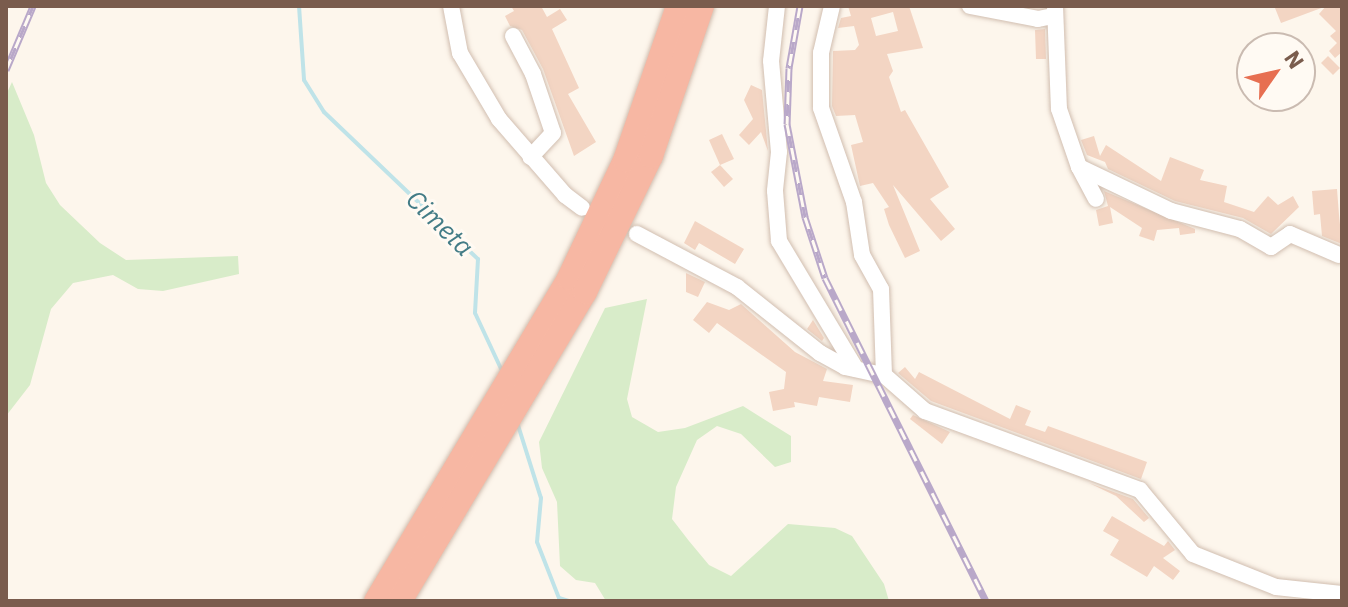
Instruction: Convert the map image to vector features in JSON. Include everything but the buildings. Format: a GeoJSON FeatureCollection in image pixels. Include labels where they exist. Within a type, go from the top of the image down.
{"type":"FeatureCollection","features":[{"type":"Feature","properties":{"kind":"highway"},"geometry":{"type":"LineString","coordinates":[[376,601],[577,285],[625,160],[678,6]]}},
{"type":"Feature","properties":{"kind":"highway"},"geometry":{"type":"LineString","coordinates":[[400,601],[651,156],[702,6]]}},
{"type":"Feature","properties":{"kind":"street"},"geometry":{"type":"LineString","coordinates":[[451,6],[460,53],[499,119],[531,157],[582,208]]}},
{"type":"Feature","properties":{"kind":"street"},"geometry":{"type":"LineString","coordinates":[[777,6],[771,61],[779,152],[779,241],[856,369]]}},
{"type":"Feature","properties":{"kind":"street"},"geometry":{"type":"LineString","coordinates":[[832,6],[821,53],[821,108],[854,202],[862,255],[881,289],[884,375]]}},
{"type":"Feature","properties":{"kind":"street"},"geometry":{"type":"LineString","coordinates":[[970,6],[1038,19],[1055,11],[1059,109],[1079,167],[1096,199]]}},
{"type":"Feature","properties":{"kind":"street"},"geometry":{"type":"LineString","coordinates":[[513,36],[533,74],[553,133],[531,157]]}},
{"type":"Feature","properties":{"kind":"street"},"geometry":{"type":"LineString","coordinates":[[1079,167],[1171,211],[1240,229],[1271,247],[1290,234],[1339,255]]}},
{"type":"Feature","properties":{"kind":"street"},"geometry":{"type":"LineString","coordinates":[[637,234],[737,287],[820,353],[856,369],[884,375],[925,411],[1140,490],[1193,554],[1231,573],[1276,587],[1342,594]]}},
{"type":"Feature","properties":{"kind":"green space"},"geometry":{"type":"Polygon","coordinates":[[[12,82],[34,135],[46,183],[60,205],[100,243],[126,260],[238,256],[239,274],[163,291],[138,289],[113,275],[73,283],[51,309],[30,385],[6,416],[6,95],[12,82]]]}},
{"type":"Feature","properties":{"kind":"green space"},"geometry":{"type":"Polygon","coordinates":[[[647,299],[627,399],[632,417],[658,432],[685,428],[743,406],[791,436],[791,462],[775,467],[741,434],[717,426],[697,440],[676,487],[672,519],[689,541],[709,565],[731,576],[788,524],[835,528],[852,536],[884,584],[889,601],[606,601],[595,583],[576,580],[560,566],[557,502],[542,468],[539,442],[605,308],[647,299]]]}},
{"type":"Feature","properties":{"kind":"waterway","name":"Cimeta"},"geometry":{"type":"LineString","coordinates":[[299,6],[304,80],[324,112],[478,259],[475,313],[502,371]]}},
{"type":"Feature","properties":{"kind":"waterway","name":"Cimeta"},"geometry":{"type":"LineString","coordinates":[[517,422],[541,498],[537,542],[559,598],[569,601]]}},
{"type":"Feature","properties":{"kind":"railway"},"geometry":{"type":"LineString","coordinates":[[6,70],[33,6]]}},
{"type":"Feature","properties":{"kind":"railway"},"geometry":{"type":"LineString","coordinates":[[800,6],[789,68],[787,124],[805,217],[825,278],[986,601]]}}]}
